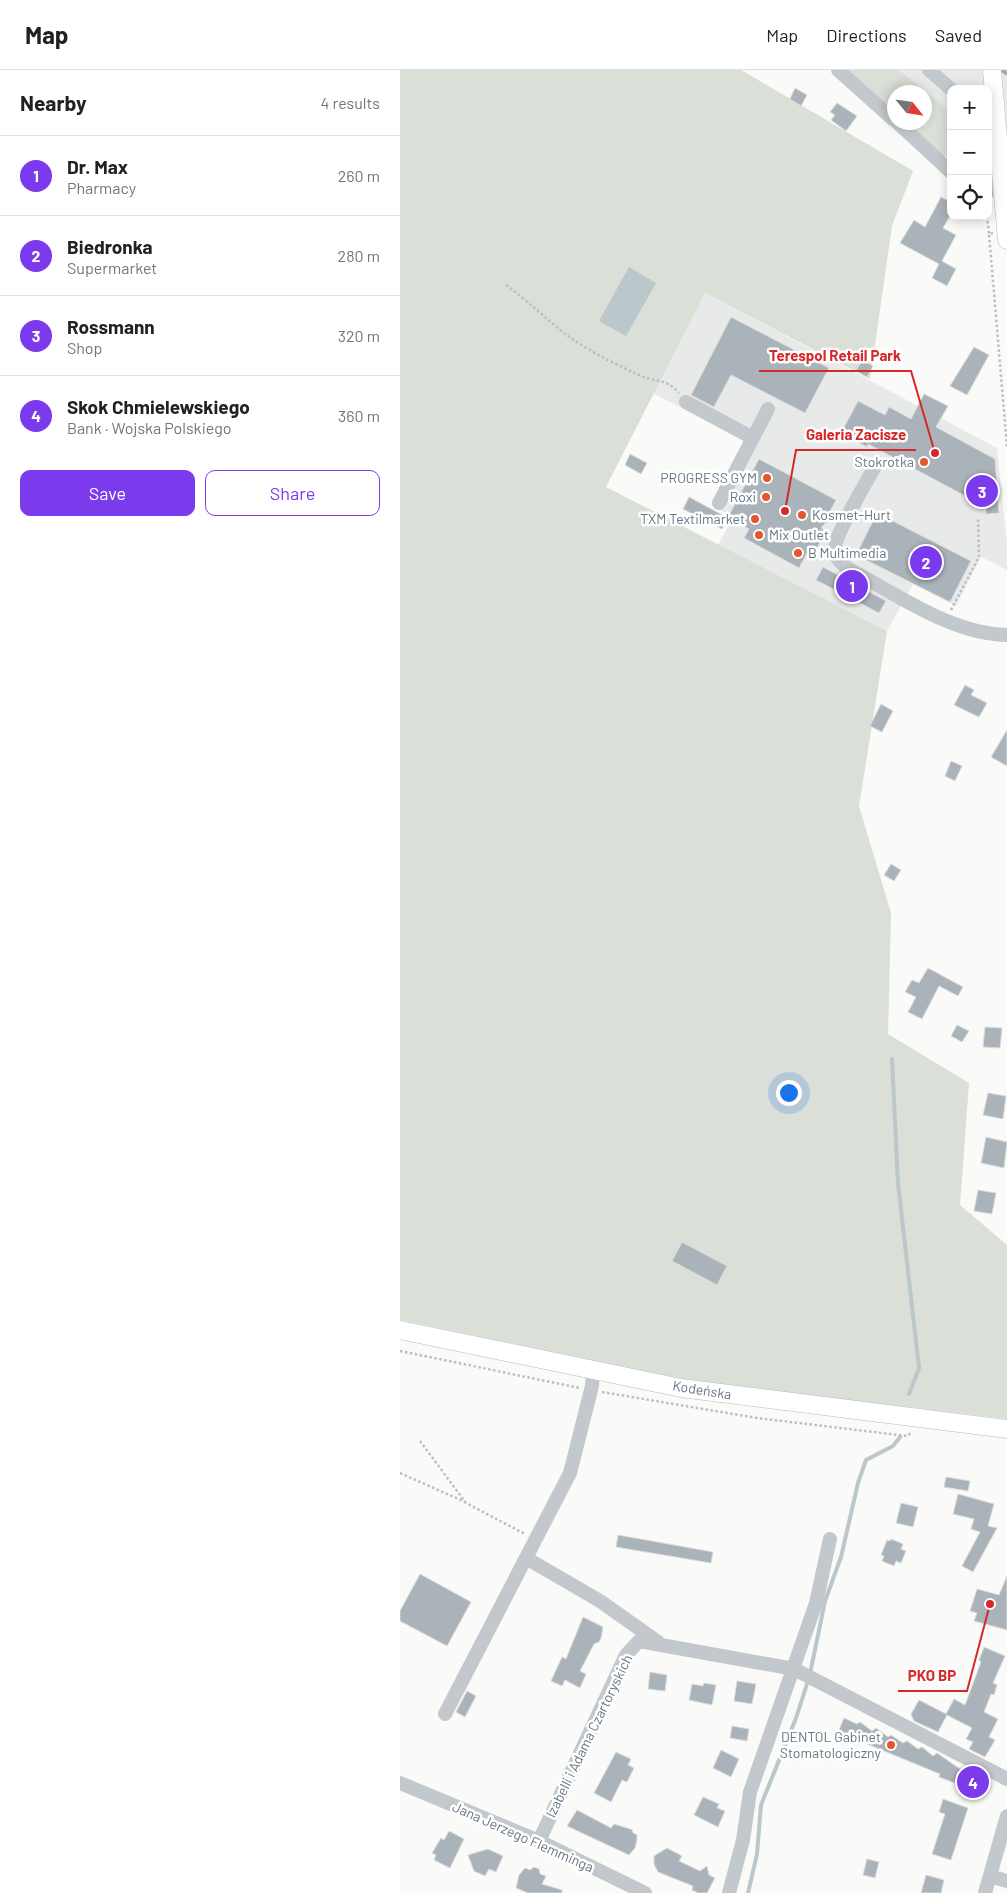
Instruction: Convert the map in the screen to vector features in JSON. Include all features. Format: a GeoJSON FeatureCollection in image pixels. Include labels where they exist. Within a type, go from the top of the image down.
{"type":"FeatureCollection","features":[{"type":"Feature","properties":{"kind":"main road"},"geometry":{"type":"LineString","coordinates":[[992,70],[995,190],[1007,240]]}},
{"type":"Feature","properties":{"kind":"main road","name":"Kodeńska"},"geometry":{"type":"LineString","coordinates":[[400,1330],[710,1392],[1007,1429]]}},
{"type":"Feature","properties":{"kind":"street"},"geometry":{"type":"LineString","coordinates":[[838,70],[887,113]]}},
{"type":"Feature","properties":{"kind":"street"},"geometry":{"type":"LineString","coordinates":[[929,70],[947,86]]}},
{"type":"Feature","properties":{"kind":"street"},"geometry":{"type":"LineString","coordinates":[[907,130],[947,164]]}},
{"type":"Feature","properties":{"kind":"street"},"geometry":{"type":"LineString","coordinates":[[686,402],[753,438]]}},
{"type":"Feature","properties":{"kind":"street"},"geometry":{"type":"LineString","coordinates":[[719,504],[768,409]]}},
{"type":"Feature","properties":{"kind":"street"},"geometry":{"type":"LineString","coordinates":[[875,466],[837,537],[835,552],[838,560],[852,571],[948,622],[978,633],[1007,635]]}},
{"type":"Feature","properties":{"kind":"street"},"geometry":{"type":"LineString","coordinates":[[445,1714],[570,1473],[592,1386],[593,1369]]}},
{"type":"Feature","properties":{"kind":"street"},"geometry":{"type":"LineString","coordinates":[[729,1893],[744,1840],[750,1792],[816,1603],[830,1539]]}},
{"type":"Feature","properties":{"kind":"street"},"geometry":{"type":"LineString","coordinates":[[526,1558],[600,1601],[662,1645]]}},
{"type":"Feature","properties":{"kind":"street","name":"Izabelli i Adama Czartoryskich"},"geometry":{"type":"LineString","coordinates":[[539,1841],[626,1655],[639,1641],[794,1669],[1007,1779]]}},
{"type":"Feature","properties":{"kind":"street","name":"Jana Jerzego Flemminga"},"geometry":{"type":"LineString","coordinates":[[400,1783],[539,1841],[645,1893]]}},
{"type":"Feature","properties":{"kind":"street"},"geometry":{"type":"LineString","coordinates":[[985,1893],[1007,1816]]}},
{"type":"Feature","properties":{"kind":"street"},"geometry":{"type":"LineString","coordinates":[[990,1876],[1007,1881]]}},
{"type":"Feature","properties":{"kind":"path"},"geometry":{"type":"LineString","coordinates":[[987,220],[1007,447]]}},
{"type":"Feature","properties":{"kind":"path"},"geometry":{"type":"LineString","coordinates":[[989,234],[1006,232]]}},
{"type":"Feature","properties":{"kind":"path"},"geometry":{"type":"LineString","coordinates":[[506,285],[569,336],[635,373],[644,377],[667,381],[686,402]]}},
{"type":"Feature","properties":{"kind":"path"},"geometry":{"type":"LineString","coordinates":[[948,622],[953,604],[979,557],[978,518]]}},
{"type":"Feature","properties":{"kind":"path"},"geometry":{"type":"LineString","coordinates":[[420,1441],[466,1503]]}},
{"type":"Feature","properties":{"kind":"path"},"geometry":{"type":"LineString","coordinates":[[400,1473],[466,1503],[536,1540]]}},
{"type":"Feature","properties":{"kind":"shaded area"},"geometry":{"type":"Polygon","coordinates":[[[400,70],[741,70],[913,171],[892,226],[870,379],[705,293],[606,487],[887,631],[859,806],[891,913],[888,1034],[969,1083],[960,1205],[1007,1245],[1007,1419],[693,1381],[400,1320],[400,70]]]}},
{"type":"Feature","properties":{"kind":"shaded area"},"geometry":{"type":"Polygon","coordinates":[[[838,70],[899,70],[918,85],[887,85],[887,114],[838,70]]]}},
{"type":"Feature","properties":{"kind":"shaded area"},"geometry":{"type":"Polygon","coordinates":[[[899,70],[1007,70],[1007,158],[992,146],[992,85],[947,85],[947,109],[932,97],[932,85],[918,85],[899,70]]]}},
{"type":"Feature","properties":{"kind":"shaded area"},"geometry":{"type":"Polygon","coordinates":[[[932,97],[947,109],[947,157],[916,140],[905,130],[932,130],[932,97]]]}},
{"type":"Feature","properties":{"kind":"shaded area"},"geometry":{"type":"Polygon","coordinates":[[[629,267],[656,283],[626,336],[599,321],[629,267]]]}},
{"type":"Feature","properties":{"kind":"shaded area"},"geometry":{"type":"Polygon","coordinates":[[[705,293],[997,448],[1007,545],[1007,570],[981,557],[956,606],[913,584],[887,631],[718,545],[733,517],[720,510],[753,445],[653,393],[705,293]]]}},
{"type":"Feature","properties":{"kind":"building"},"geometry":{"type":"Polygon","coordinates":[[[795,88],[807,95],[801,106],[790,99],[795,88]]]}},
{"type":"Feature","properties":{"kind":"building"},"geometry":{"type":"Polygon","coordinates":[[[837,103],[857,116],[846,131],[831,120],[835,115],[830,112],[837,103]]]}},
{"type":"Feature","properties":{"kind":"building"},"geometry":{"type":"Polygon","coordinates":[[[941,197],[947,200],[948,220],[943,228],[956,235],[942,261],[956,269],[947,286],[932,278],[939,264],[900,243],[914,220],[925,227],[941,197]]]}},
{"type":"Feature","properties":{"kind":"building"},"geometry":{"type":"Polygon","coordinates":[[[731,317],[829,368],[805,413],[731,375],[714,407],[691,395],[731,317]]]}},
{"type":"Feature","properties":{"kind":"building"},"geometry":{"type":"Polygon","coordinates":[[[974,347],[989,355],[967,395],[950,386],[974,347]]]}},
{"type":"Feature","properties":{"kind":"building"},"geometry":{"type":"Polygon","coordinates":[[[862,360],[873,366],[867,377],[856,371],[862,360]]]}},
{"type":"Feature","properties":{"kind":"building"},"geometry":{"type":"Polygon","coordinates":[[[924,394],[948,406],[936,427],[995,459],[999,513],[986,514],[986,507],[868,444],[867,447],[841,433],[858,401],[885,415],[889,407],[911,419],[924,394]]]}},
{"type":"Feature","properties":{"kind":"building"},"geometry":{"type":"Polygon","coordinates":[[[630,454],[647,463],[641,474],[625,465],[630,454]]]}},
{"type":"Feature","properties":{"kind":"building"},"geometry":{"type":"Polygon","coordinates":[[[759,459],[836,500],[828,515],[830,518],[821,528],[826,531],[814,554],[807,553],[799,568],[744,538],[749,529],[728,517],[759,459]]]}},
{"type":"Feature","properties":{"kind":"building"},"geometry":{"type":"Polygon","coordinates":[[[689,497],[728,518],[722,529],[683,509],[689,497]]]}},
{"type":"Feature","properties":{"kind":"building"},"geometry":{"type":"Polygon","coordinates":[[[877,513],[971,561],[950,602],[856,555],[877,513]]]}},
{"type":"Feature","properties":{"kind":"building"},"geometry":{"type":"Polygon","coordinates":[[[823,567],[886,601],[879,613],[816,580],[823,567]]]}},
{"type":"Feature","properties":{"kind":"building"},"geometry":{"type":"Polygon","coordinates":[[[965,685],[974,690],[971,695],[987,703],[979,717],[954,705],[965,685]]]}},
{"type":"Feature","properties":{"kind":"building"},"geometry":{"type":"Polygon","coordinates":[[[881,704],[893,711],[882,732],[870,726],[881,704]]]}},
{"type":"Feature","properties":{"kind":"building"},"geometry":{"type":"Polygon","coordinates":[[[1007,730],[1007,766],[991,757],[1007,730]]]}},
{"type":"Feature","properties":{"kind":"building"},"geometry":{"type":"Polygon","coordinates":[[[951,761],[962,766],[955,781],[945,776],[951,761]]]}},
{"type":"Feature","properties":{"kind":"building"},"geometry":{"type":"Polygon","coordinates":[[[891,864],[901,870],[894,881],[884,875],[891,864]]]}},
{"type":"Feature","properties":{"kind":"building"},"geometry":{"type":"Polygon","coordinates":[[[928,968],[963,987],[958,996],[939,986],[922,1019],[908,1012],[916,997],[905,992],[912,980],[919,983],[928,968]]]}},
{"type":"Feature","properties":{"kind":"building"},"geometry":{"type":"Polygon","coordinates":[[[957,1025],[969,1031],[962,1042],[951,1036],[957,1025]]]}},
{"type":"Feature","properties":{"kind":"building"},"geometry":{"type":"Polygon","coordinates":[[[985,1027],[1002,1028],[1000,1048],[983,1047],[985,1027]]]}},
{"type":"Feature","properties":{"kind":"building"},"geometry":{"type":"Polygon","coordinates":[[[988,1093],[1006,1096],[1003,1119],[983,1115],[988,1093]]]}},
{"type":"Feature","properties":{"kind":"building"},"geometry":{"type":"Polygon","coordinates":[[[986,1137],[1007,1142],[1004,1168],[981,1163],[986,1137]]]}},
{"type":"Feature","properties":{"kind":"building"},"geometry":{"type":"Polygon","coordinates":[[[978,1190],[996,1193],[992,1214],[974,1211],[978,1190]]]}},
{"type":"Feature","properties":{"kind":"building"},"geometry":{"type":"Polygon","coordinates":[[[682,1242],[727,1266],[717,1285],[672,1261],[682,1242]]]}},
{"type":"Feature","properties":{"kind":"building"},"geometry":{"type":"Polygon","coordinates":[[[946,1477],[970,1481],[968,1491],[944,1487],[946,1477]]]}},
{"type":"Feature","properties":{"kind":"building"},"geometry":{"type":"Polygon","coordinates":[[[958,1494],[994,1504],[988,1526],[997,1528],[973,1572],[962,1566],[980,1532],[971,1529],[974,1519],[953,1514],[958,1494]]]}},
{"type":"Feature","properties":{"kind":"building"},"geometry":{"type":"Polygon","coordinates":[[[901,1503],[918,1507],[913,1527],[896,1523],[901,1503]]]}},
{"type":"Feature","properties":{"kind":"building"},"geometry":{"type":"Polygon","coordinates":[[[618,1535],[713,1552],[711,1563],[616,1547],[618,1535]]]}},
{"type":"Feature","properties":{"kind":"building"},"geometry":{"type":"Polygon","coordinates":[[[891,1539],[903,1544],[901,1549],[906,1551],[901,1563],[896,1561],[894,1566],[882,1561],[884,1556],[881,1555],[887,1540],[890,1541],[891,1539]]]}},
{"type":"Feature","properties":{"kind":"building"},"geometry":{"type":"Polygon","coordinates":[[[420,1574],[471,1602],[447,1646],[400,1621],[400,1611],[420,1574]]]}},
{"type":"Feature","properties":{"kind":"building"},"geometry":{"type":"Polygon","coordinates":[[[1007,1576],[1007,1630],[974,1621],[977,1613],[970,1611],[977,1589],[999,1595],[1007,1576]]]}},
{"type":"Feature","properties":{"kind":"building"},"geometry":{"type":"Polygon","coordinates":[[[583,1617],[603,1627],[601,1638],[599,1642],[594,1644],[580,1671],[586,1674],[580,1688],[565,1680],[562,1686],[551,1681],[562,1657],[566,1659],[583,1617]]]}},
{"type":"Feature","properties":{"kind":"building"},"geometry":{"type":"Polygon","coordinates":[[[984,1647],[1005,1656],[993,1683],[997,1685],[994,1695],[991,1694],[984,1712],[998,1719],[989,1737],[995,1740],[985,1757],[969,1749],[973,1742],[966,1739],[972,1728],[947,1715],[938,1732],[914,1721],[911,1714],[919,1700],[946,1714],[954,1699],[965,1705],[981,1662],[979,1660],[984,1647]]]}},
{"type":"Feature","properties":{"kind":"building"},"geometry":{"type":"Polygon","coordinates":[[[650,1672],[667,1675],[665,1691],[648,1689],[650,1672]]]}},
{"type":"Feature","properties":{"kind":"building"},"geometry":{"type":"Polygon","coordinates":[[[737,1681],[756,1684],[752,1704],[734,1701],[737,1681]]]}},
{"type":"Feature","properties":{"kind":"building"},"geometry":{"type":"Polygon","coordinates":[[[704,1683],[716,1685],[712,1705],[689,1700],[692,1684],[703,1686],[704,1683]]]}},
{"type":"Feature","properties":{"kind":"building"},"geometry":{"type":"Polygon","coordinates":[[[467,1691],[476,1696],[465,1717],[456,1712],[467,1691]]]}},
{"type":"Feature","properties":{"kind":"building","name":"DENTOL Gabinet Stomatologiczny"},"geometry":{"type":"Polygon","coordinates":[[[844,1718],[857,1724],[860,1722],[872,1731],[876,1728],[888,1737],[891,1735],[903,1743],[907,1741],[918,1749],[922,1747],[933,1756],[937,1753],[960,1769],[967,1772],[970,1770],[979,1777],[973,1790],[939,1777],[940,1774],[838,1732],[844,1718]]]}},
{"type":"Feature","properties":{"kind":"building"},"geometry":{"type":"Polygon","coordinates":[[[732,1726],[749,1729],[747,1741],[730,1738],[732,1726]]]}},
{"type":"Feature","properties":{"kind":"building"},"geometry":{"type":"Polygon","coordinates":[[[721,1750],[739,1759],[731,1777],[713,1768],[721,1750]]]}},
{"type":"Feature","properties":{"kind":"building"},"geometry":{"type":"Polygon","coordinates":[[[616,1752],[631,1759],[628,1765],[634,1768],[627,1782],[622,1780],[611,1802],[594,1793],[616,1752]]]}},
{"type":"Feature","properties":{"kind":"building"},"geometry":{"type":"Polygon","coordinates":[[[703,1797],[719,1804],[717,1808],[725,1811],[718,1827],[694,1815],[703,1797]]]}},
{"type":"Feature","properties":{"kind":"building"},"geometry":{"type":"Polygon","coordinates":[[[943,1799],[968,1808],[951,1860],[932,1854],[945,1814],[939,1812],[943,1799]]]}},
{"type":"Feature","properties":{"kind":"building"},"geometry":{"type":"Polygon","coordinates":[[[577,1810],[611,1828],[614,1824],[633,1830],[632,1832],[637,1835],[635,1848],[629,1855],[567,1826],[577,1810]]]}},
{"type":"Feature","properties":{"kind":"building"},"geometry":{"type":"Polygon","coordinates":[[[449,1831],[464,1839],[450,1868],[434,1860],[436,1855],[432,1853],[441,1838],[444,1840],[449,1831]]]}},
{"type":"Feature","properties":{"kind":"building"},"geometry":{"type":"Polygon","coordinates":[[[667,1848],[682,1856],[679,1861],[700,1871],[707,1866],[709,1875],[715,1878],[707,1893],[698,1893],[692,1890],[693,1886],[658,1872],[654,1864],[654,1856],[667,1848]]]}},
{"type":"Feature","properties":{"kind":"building"},"geometry":{"type":"Polygon","coordinates":[[[488,1849],[503,1856],[496,1872],[489,1869],[485,1876],[474,1871],[468,1855],[488,1849]]]}},
{"type":"Feature","properties":{"kind":"building"},"geometry":{"type":"Polygon","coordinates":[[[867,1859],[879,1862],[875,1878],[863,1875],[867,1859]]]}},
{"type":"Feature","properties":{"kind":"building"},"geometry":{"type":"Polygon","coordinates":[[[534,1867],[539,1869],[540,1874],[546,1876],[542,1884],[562,1890],[562,1893],[528,1893],[516,1888],[519,1875],[525,1868],[530,1870],[534,1867]]]}},
{"type":"Feature","properties":{"kind":"building"},"geometry":{"type":"Polygon","coordinates":[[[926,1875],[944,1880],[941,1893],[921,1893],[926,1875]]]}},
{"type":"Feature","properties":{"kind":"waterway"},"geometry":{"type":"LineString","coordinates":[[892,1059],[898,1183],[919,1368],[909,1394]]}},
{"type":"Feature","properties":{"kind":"waterway"},"geometry":{"type":"LineString","coordinates":[[811,1669],[825,1601],[841,1557],[858,1483],[866,1460],[893,1446],[900,1437]]}},
{"type":"Feature","properties":{"kind":"waterway"},"geometry":{"type":"LineString","coordinates":[[748,1893],[757,1854],[761,1805],[796,1718],[808,1681]]}},
{"type":"Feature","properties":{"kind":"railway"},"geometry":{"type":"LineString","coordinates":[[1002,70],[1007,74]]}},
{"type":"Feature","properties":{"kind":"place","name":"Terespol Retail Park"},"geometry":{"type":"Point","coordinates":[935,453]}},
{"type":"Feature","properties":{"kind":"place","name":"Stokrotka"},"geometry":{"type":"Point","coordinates":[924,462]}},
{"type":"Feature","properties":{"kind":"place","name":"PROGRESS GYM"},"geometry":{"type":"Point","coordinates":[767,478]}},
{"type":"Feature","properties":{"kind":"place","name":"Rossmann"},"geometry":{"type":"Point","coordinates":[982,491]}},
{"type":"Feature","properties":{"kind":"place","name":"Roxi"},"geometry":{"type":"Point","coordinates":[766,497]}},
{"type":"Feature","properties":{"kind":"place","name":"Galeria Zacisze"},"geometry":{"type":"Point","coordinates":[785,511]}},
{"type":"Feature","properties":{"kind":"place","name":"Kosmet-Hurt"},"geometry":{"type":"Point","coordinates":[802,515]}},
{"type":"Feature","properties":{"kind":"place","name":"TXM Textilmarket"},"geometry":{"type":"Point","coordinates":[755,519]}},
{"type":"Feature","properties":{"kind":"place","name":"Mix Outlet"},"geometry":{"type":"Point","coordinates":[759,535]}},
{"type":"Feature","properties":{"kind":"place","name":"B Multimedia"},"geometry":{"type":"Point","coordinates":[798,553]}},
{"type":"Feature","properties":{"kind":"place","name":"Biedronka"},"geometry":{"type":"Point","coordinates":[926,562]}},
{"type":"Feature","properties":{"kind":"place","name":"Dr. Max"},"geometry":{"type":"Point","coordinates":[852,586]}},
{"type":"Feature","properties":{"kind":"place","name":"PKO BP"},"geometry":{"type":"Point","coordinates":[990,1604]}},
{"type":"Feature","properties":{"kind":"place","name":"DENTOL Gabinet Stomatologiczny"},"geometry":{"type":"Point","coordinates":[891,1745]}},
{"type":"Feature","properties":{"kind":"place","name":"Skok Chmielewskiego"},"geometry":{"type":"Point","coordinates":[973,1782]}}]}
